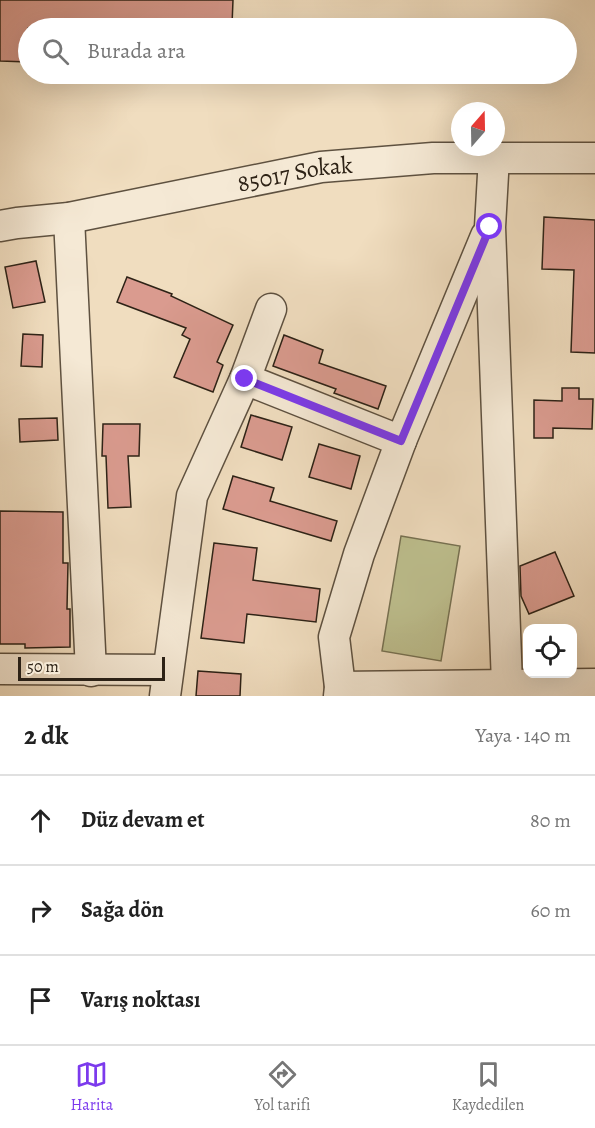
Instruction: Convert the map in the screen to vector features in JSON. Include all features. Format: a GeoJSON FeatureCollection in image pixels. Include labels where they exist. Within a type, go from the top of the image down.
{"type":"FeatureCollection","features":[{"type":"Feature","properties":{"kind":"street"},"geometry":{"type":"LineString","coordinates":[[494,157],[490,227],[507,684]]}},
{"type":"Feature","properties":{"kind":"street","name":"85017 Sokak"},"geometry":{"type":"LineString","coordinates":[[0,226],[17,222],[69,218],[321,167],[433,158],[595,158]]}},
{"type":"Feature","properties":{"kind":"street"},"geometry":{"type":"LineString","coordinates":[[69,218],[91,671]]}},
{"type":"Feature","properties":{"kind":"street"},"geometry":{"type":"LineString","coordinates":[[490,227],[401,441],[359,554],[334,637],[339,692],[507,684],[595,684]]}},
{"type":"Feature","properties":{"kind":"street"},"geometry":{"type":"LineString","coordinates":[[0,669],[91,671],[166,683],[192,496],[245,379],[271,309]]}},
{"type":"Feature","properties":{"kind":"street"},"geometry":{"type":"LineString","coordinates":[[245,379],[401,441]]}},
{"type":"Feature","properties":{"kind":"green space"},"geometry":{"type":"Polygon","coordinates":[[[401,536],[460,546],[441,661],[382,651],[401,536]]]}},
{"type":"Feature","properties":{"kind":"building"},"geometry":{"type":"Polygon","coordinates":[[[0,0],[233,0],[232,18],[18,18],[18,62],[0,61],[0,0]]]}},
{"type":"Feature","properties":{"kind":"building"},"geometry":{"type":"Polygon","coordinates":[[[544,217],[595,220],[595,353],[571,352],[574,270],[542,269],[544,217]]]}},
{"type":"Feature","properties":{"kind":"building"},"geometry":{"type":"Polygon","coordinates":[[[36,261],[45,302],[13,308],[5,267],[36,261]]]}},
{"type":"Feature","properties":{"kind":"building"},"geometry":{"type":"Polygon","coordinates":[[[127,277],[172,294],[171,296],[233,325],[217,362],[223,365],[213,392],[174,377],[190,339],[182,335],[186,328],[117,302],[127,277]]]}},
{"type":"Feature","properties":{"kind":"building"},"geometry":{"type":"Polygon","coordinates":[[[23,334],[43,335],[42,367],[21,366],[23,334]]]}},
{"type":"Feature","properties":{"kind":"building"},"geometry":{"type":"Polygon","coordinates":[[[284,335],[323,350],[319,363],[386,386],[378,409],[334,393],[336,389],[273,366],[284,335]]]}},
{"type":"Feature","properties":{"kind":"building"},"geometry":{"type":"Polygon","coordinates":[[[562,388],[579,388],[579,399],[593,399],[592,429],[553,428],[553,438],[534,438],[534,400],[562,401],[562,388]]]}},
{"type":"Feature","properties":{"kind":"building"},"geometry":{"type":"Polygon","coordinates":[[[251,415],[292,427],[282,460],[241,447],[251,415]]]}},
{"type":"Feature","properties":{"kind":"building"},"geometry":{"type":"Polygon","coordinates":[[[57,418],[58,440],[20,442],[19,419],[57,418]]]}},
{"type":"Feature","properties":{"kind":"building"},"geometry":{"type":"Polygon","coordinates":[[[103,424],[140,424],[139,456],[128,456],[131,507],[108,508],[106,456],[102,456],[103,424]]]}},
{"type":"Feature","properties":{"kind":"building"},"geometry":{"type":"Polygon","coordinates":[[[319,444],[360,456],[351,489],[309,477],[319,444]]]}},
{"type":"Feature","properties":{"kind":"building"},"geometry":{"type":"Polygon","coordinates":[[[233,476],[274,488],[270,501],[337,521],[331,541],[223,509],[233,476]]]}},
{"type":"Feature","properties":{"kind":"building"},"geometry":{"type":"Polygon","coordinates":[[[0,511],[63,512],[63,563],[68,563],[67,609],[70,609],[70,647],[25,648],[25,644],[0,644],[0,511]]]}},
{"type":"Feature","properties":{"kind":"building"},"geometry":{"type":"Polygon","coordinates":[[[214,543],[257,548],[253,580],[320,589],[316,622],[247,614],[244,643],[201,638],[214,543]]]}},
{"type":"Feature","properties":{"kind":"building"},"geometry":{"type":"Polygon","coordinates":[[[555,552],[574,596],[529,614],[521,596],[520,566],[555,552]]]}},
{"type":"Feature","properties":{"kind":"building"},"geometry":{"type":"Polygon","coordinates":[[[198,671],[241,674],[240,696],[196,696],[198,671]]]}},
{"type":"Feature","properties":{"kind":"route"},"geometry":{"type":"LineString","coordinates":[[245,379],[401,441],[490,227]]}}]}
